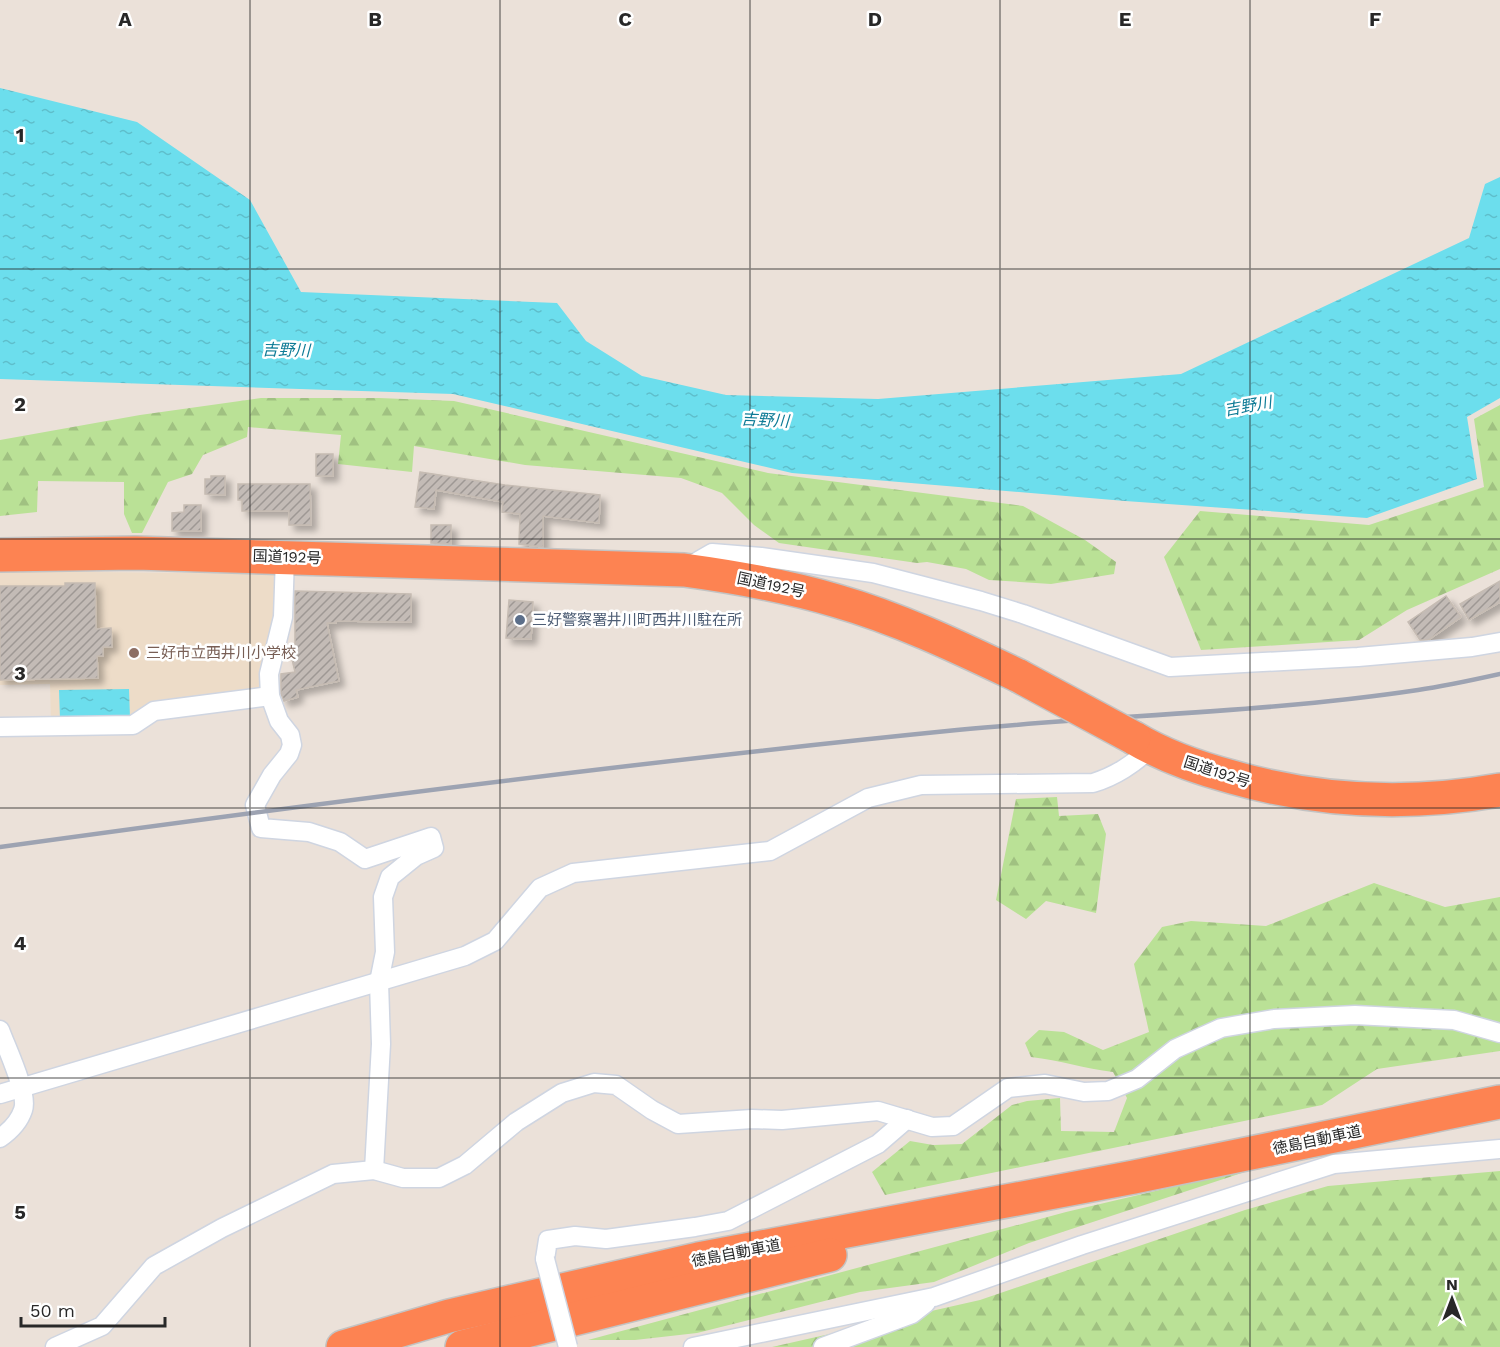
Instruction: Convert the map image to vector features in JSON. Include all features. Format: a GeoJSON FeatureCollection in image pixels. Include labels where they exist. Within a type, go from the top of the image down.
{"type":"FeatureCollection","features":[{"type":"Feature","properties":{"kind":"highway","name":"国道192号"},"geometry":{"type":"LineString","coordinates":[[0,555],[136,553],[285,557],[684,570],[738,577],[839,601],[941,640],[1019,676],[1142,743],[1203,769],[1262,786],[1312,795],[1357,799],[1416,800],[1500,790]]}},
{"type":"Feature","properties":{"kind":"highway","name":"徳島自動車道"},"geometry":{"type":"LineString","coordinates":[[343,1347],[449,1316],[698,1259],[1134,1177],[1495,1103]]}},
{"type":"Feature","properties":{"kind":"highway","name":"徳島自動車道"},"geometry":{"type":"LineString","coordinates":[[462,1347],[1134,1177]]}},
{"type":"Feature","properties":{"kind":"street"},"geometry":{"type":"LineString","coordinates":[[684,570],[712,553],[761,557],[873,573],[1023,614],[1170,667],[1358,657],[1472,647],[1500,642]]}},
{"type":"Feature","properties":{"kind":"street"},"geometry":{"type":"LineString","coordinates":[[285,557],[283,617],[269,674],[270,696],[279,721],[290,735],[292,745],[289,754],[272,776],[255,806],[261,828],[309,832],[340,842],[365,859],[431,837],[434,848],[416,856],[390,877],[385,886],[383,897],[385,952],[379,982],[381,1044],[374,1170]]}},
{"type":"Feature","properties":{"kind":"street"},"geometry":{"type":"LineString","coordinates":[[0,727],[133,724],[154,711],[270,696]]}},
{"type":"Feature","properties":{"kind":"street"},"geometry":{"type":"LineString","coordinates":[[0,1094],[465,956],[495,940],[540,888],[573,873],[770,851],[868,798],[921,785],[1093,783],[1110,778],[1122,771],[1142,743]]}},
{"type":"Feature","properties":{"kind":"street"},"geometry":{"type":"LineString","coordinates":[[55,1347],[102,1326],[154,1266],[222,1228],[333,1174],[374,1170],[403,1178],[440,1179],[465,1165],[516,1122],[562,1093],[594,1083],[616,1084],[652,1110],[678,1124],[752,1119],[782,1120],[878,1111],[932,1127],[953,1126],[1008,1088],[1045,1084],[1084,1092],[1108,1091],[1137,1079],[1175,1049],[1221,1028],[1274,1019],[1355,1015],[1454,1020],[1500,1033]]}},
{"type":"Feature","properties":{"kind":"street"},"geometry":{"type":"LineString","coordinates":[[0,1030],[22,1087],[24,1108],[12,1130],[0,1138]]}},
{"type":"Feature","properties":{"kind":"street"},"geometry":{"type":"LineString","coordinates":[[568,1347],[545,1259],[548,1240],[575,1236],[606,1239],[728,1221],[878,1144],[907,1119]]}},
{"type":"Feature","properties":{"kind":"street"},"geometry":{"type":"LineString","coordinates":[[693,1347],[934,1297],[1082,1245],[1334,1164],[1500,1149]]}},
{"type":"Feature","properties":{"kind":"street"},"geometry":{"type":"LineString","coordinates":[[823,1347],[912,1314],[934,1297]]}},
{"type":"Feature","properties":{"kind":"shaded area","name":"三好市立西井川小学校"},"geometry":{"type":"Polygon","coordinates":[[[0,571],[276,574],[274,621],[258,693],[127,720],[51,722],[50,684],[0,685],[0,571]]]}},
{"type":"Feature","properties":{"kind":"green space"},"geometry":{"type":"Polygon","coordinates":[[[261,398],[379,398],[454,401],[768,473],[1023,506],[1085,540],[1116,562],[1114,574],[1051,584],[989,580],[966,569],[927,562],[917,563],[779,543],[754,525],[722,493],[681,478],[525,465],[414,446],[412,472],[338,464],[341,435],[248,427],[247,437],[203,455],[192,474],[168,482],[142,533],[132,533],[124,514],[124,482],[38,481],[37,512],[0,516],[0,440],[140,415],[261,398]]]}},
{"type":"Feature","properties":{"kind":"green space"},"geometry":{"type":"Polygon","coordinates":[[[1500,405],[1500,569],[1407,610],[1359,640],[1201,650],[1164,557],[1200,511],[1369,525],[1484,487],[1474,419],[1500,405]]]}},
{"type":"Feature","properties":{"kind":"green space"},"geometry":{"type":"Polygon","coordinates":[[[1057,797],[1059,816],[1098,814],[1106,834],[1096,913],[1046,901],[1026,919],[996,900],[1016,799],[1057,797]]]}},
{"type":"Feature","properties":{"kind":"green space"},"geometry":{"type":"Polygon","coordinates":[[[1374,883],[1445,907],[1500,897],[1500,1051],[1377,1069],[1322,1105],[885,1195],[872,1172],[910,1141],[933,1145],[962,1144],[1012,1105],[1060,1098],[1061,1131],[1114,1132],[1127,1098],[1113,1072],[1031,1057],[1025,1043],[1039,1030],[1064,1032],[1103,1050],[1149,1032],[1134,964],[1162,927],[1191,921],[1266,926],[1374,883]]]}},
{"type":"Feature","properties":{"kind":"green space"},"geometry":{"type":"Polygon","coordinates":[[[1266,1165],[1029,1243],[934,1282],[860,1292],[697,1333],[635,1340],[588,1340],[1066,1212],[1266,1165]]]}},
{"type":"Feature","properties":{"kind":"green space"},"geometry":{"type":"Polygon","coordinates":[[[1500,1171],[1500,1347],[772,1347],[980,1300],[1245,1210],[1328,1186],[1500,1171]]]}},
{"type":"Feature","properties":{"kind":"water","name":"吉野川"},"geometry":{"type":"Polygon","coordinates":[[[0,88],[137,122],[250,200],[301,292],[557,303],[586,341],[642,376],[726,395],[878,399],[1181,374],[1469,238],[1485,184],[1500,177],[1500,398],[1467,417],[1477,479],[1367,518],[1125,501],[792,473],[453,394],[0,379],[0,88]]]}},
{"type":"Feature","properties":{"kind":"water"},"geometry":{"type":"Polygon","coordinates":[[[129,689],[130,718],[60,719],[59,690],[129,689]]]}},
{"type":"Feature","properties":{"kind":"building"},"geometry":{"type":"Polygon","coordinates":[[[316,454],[333,454],[333,476],[316,476],[316,454]]]}},
{"type":"Feature","properties":{"kind":"building"},"geometry":{"type":"Polygon","coordinates":[[[420,472],[505,485],[600,495],[599,523],[543,516],[543,547],[519,544],[520,514],[502,512],[503,502],[436,490],[434,509],[415,507],[420,472]]]}},
{"type":"Feature","properties":{"kind":"building"},"geometry":{"type":"Polygon","coordinates":[[[211,476],[225,476],[225,495],[205,494],[205,479],[211,479],[211,476]]]}},
{"type":"Feature","properties":{"kind":"building"},"geometry":{"type":"Polygon","coordinates":[[[238,484],[310,484],[311,525],[289,525],[289,511],[242,511],[242,500],[238,500],[238,484]]]}},
{"type":"Feature","properties":{"kind":"building"},"geometry":{"type":"Polygon","coordinates":[[[184,505],[201,505],[201,531],[172,531],[172,513],[184,512],[184,505]]]}},
{"type":"Feature","properties":{"kind":"building"},"geometry":{"type":"Polygon","coordinates":[[[431,525],[451,525],[451,544],[431,543],[431,525]]]}},
{"type":"Feature","properties":{"kind":"building"},"geometry":{"type":"Polygon","coordinates":[[[1500,581],[1500,602],[1469,620],[1460,604],[1500,581]]]}},
{"type":"Feature","properties":{"kind":"building"},"geometry":{"type":"Polygon","coordinates":[[[65,583],[95,583],[96,629],[111,628],[112,647],[103,647],[103,656],[97,656],[98,678],[0,680],[0,586],[65,586],[65,583]]]}},
{"type":"Feature","properties":{"kind":"building"},"geometry":{"type":"Polygon","coordinates":[[[295,591],[411,594],[411,622],[336,621],[336,623],[327,623],[339,681],[296,690],[298,697],[284,701],[281,694],[281,674],[295,672],[290,651],[295,649],[295,591]]]}},
{"type":"Feature","properties":{"kind":"building"},"geometry":{"type":"Polygon","coordinates":[[[1446,596],[1461,617],[1428,640],[1420,640],[1408,622],[1446,596]]]}},
{"type":"Feature","properties":{"kind":"building","name":"三好警察署井川町西井川駐在所"},"geometry":{"type":"Polygon","coordinates":[[[509,600],[533,602],[531,639],[506,638],[509,600]]]}},
{"type":"Feature","properties":{"kind":"railway"},"geometry":{"type":"LineString","coordinates":[[0,847],[597,769],[957,730],[1245,709],[1361,698],[1449,685],[1500,674]]}},
{"type":"Feature","properties":{"kind":"place","name":"三好警察署井川町西井川駐在所"},"geometry":{"type":"Point","coordinates":[520,620]}},
{"type":"Feature","properties":{"kind":"place","name":"三好市立西井川小学校"},"geometry":{"type":"Point","coordinates":[134,653]}}]}
